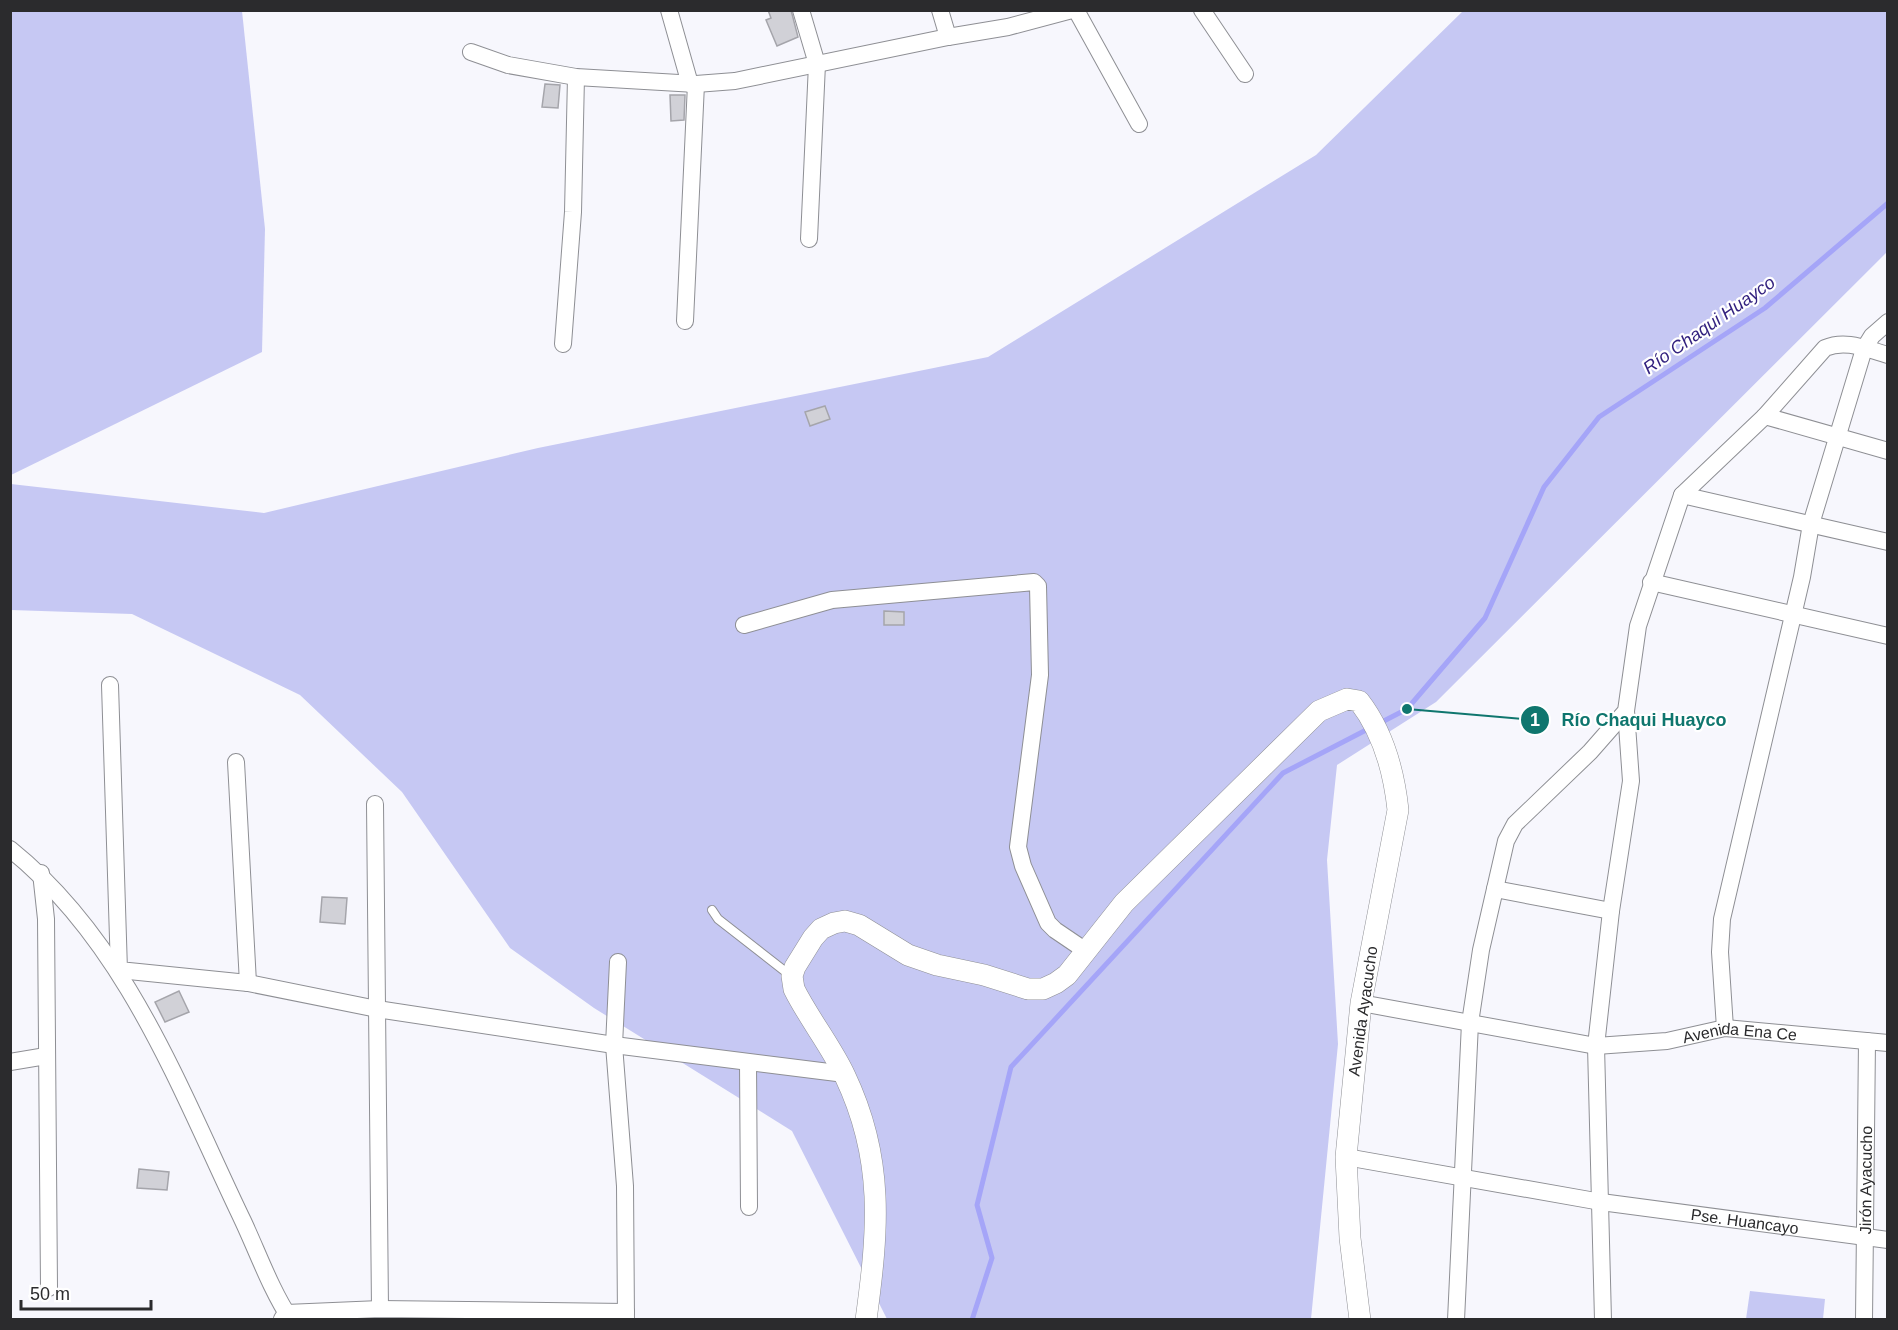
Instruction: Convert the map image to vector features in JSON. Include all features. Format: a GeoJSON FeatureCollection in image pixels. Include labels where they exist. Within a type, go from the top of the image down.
{"type":"FeatureCollection","features":[{"type":"Feature","properties":{"kind":"street"},"geometry":{"type":"LineString","coordinates":[[669,10],[693,84],[686,321]]}},
{"type":"Feature","properties":{"kind":"street"},"geometry":{"type":"LineString","coordinates":[[801,10],[817,64],[808,239]]}},
{"type":"Feature","properties":{"kind":"street"},"geometry":{"type":"LineString","coordinates":[[940,10],[948,37]]}},
{"type":"Feature","properties":{"kind":"street"},"geometry":{"type":"LineString","coordinates":[[1202,10],[1245,74]]}},
{"type":"Feature","properties":{"kind":"street"},"geometry":{"type":"LineString","coordinates":[[471,52],[508,65],[576,77],[693,84],[735,81],[948,37],[1008,27],[1070,11],[1139,124]]}},
{"type":"Feature","properties":{"kind":"street"},"geometry":{"type":"LineString","coordinates":[[563,344],[573,212],[576,77]]}},
{"type":"Feature","properties":{"kind":"street"},"geometry":{"type":"LineString","coordinates":[[1725,1028],[1720,952],[1722,919],[1793,615],[1811,524],[1864,349],[1872,336],[1887,322]]}},
{"type":"Feature","properties":{"kind":"street"},"geometry":{"type":"LineString","coordinates":[[1603,1320],[1596,1046],[1611,911],[1631,781],[1626,711],[1638,626],[1682,495],[1765,416],[1825,348],[1836,343],[1846,343],[1887,355]]}},
{"type":"Feature","properties":{"kind":"street"},"geometry":{"type":"LineString","coordinates":[[1765,416],[1887,451]]}},
{"type":"Feature","properties":{"kind":"street"},"geometry":{"type":"LineString","coordinates":[[1682,495],[1887,542]]}},
{"type":"Feature","properties":{"kind":"street"},"geometry":{"type":"LineString","coordinates":[[744,626],[832,600],[1034,582],[1038,586],[1040,675],[1018,847],[1023,866],[1048,923],[1054,930],[1086,951],[1067,975],[1056,983],[1043,989],[1028,989],[917,958],[859,925],[845,921],[834,923],[821,930],[795,967],[792,976],[794,989],[803,1006],[845,1074],[866,1132],[876,1182],[875,1253],[866,1320]]}},
{"type":"Feature","properties":{"kind":"street"},"geometry":{"type":"LineString","coordinates":[[1651,582],[1887,636]]}},
{"type":"Feature","properties":{"kind":"street"},"geometry":{"type":"LineString","coordinates":[[110,685],[118,970]]}},
{"type":"Feature","properties":{"kind":"street","name":"Avenida Ayacucho"},"geometry":{"type":"LineString","coordinates":[[1086,951],[1124,903],[1319,711],[1347,699],[1359,701],[1383,747],[1395,778],[1398,810],[1362,1003],[1346,1157],[1350,1238],[1360,1320]]}},
{"type":"Feature","properties":{"kind":"street"},"geometry":{"type":"LineString","coordinates":[[1456,1320],[1470,1023],[1481,950],[1506,841],[1515,824],[1590,752],[1626,711]]}},
{"type":"Feature","properties":{"kind":"street"},"geometry":{"type":"LineString","coordinates":[[237,762],[248,982]]}},
{"type":"Feature","properties":{"kind":"street"},"geometry":{"type":"LineString","coordinates":[[375,804],[380,1309]]}},
{"type":"Feature","properties":{"kind":"street"},"geometry":{"type":"LineString","coordinates":[[10,849],[41,873],[69,905],[118,970],[148,1024],[286,1317],[380,1309],[626,1316],[625,1186],[614,1045],[618,962]]}},
{"type":"Feature","properties":{"kind":"street"},"geometry":{"type":"LineString","coordinates":[[41,873],[46,919],[49,1287]]}},
{"type":"Feature","properties":{"kind":"street"},"geometry":{"type":"LineString","coordinates":[[1495,889],[1611,911]]}},
{"type":"Feature","properties":{"kind":"street"},"geometry":{"type":"LineString","coordinates":[[118,970],[248,982],[377,1009],[614,1045],[845,1074]]}},
{"type":"Feature","properties":{"kind":"street","name":"Avenida Ena Ce"},"geometry":{"type":"LineString","coordinates":[[1362,1003],[1596,1046],[1667,1041],[1725,1028],[1886,1041]]}},
{"type":"Feature","properties":{"kind":"street","name":"Jirón Ayacucho"},"geometry":{"type":"LineString","coordinates":[[1864,1320],[1867,1239],[1867,1041]]}},
{"type":"Feature","properties":{"kind":"street"},"geometry":{"type":"LineString","coordinates":[[10,1062],[46,1056]]}},
{"type":"Feature","properties":{"kind":"street"},"geometry":{"type":"LineString","coordinates":[[748,1063],[749,1207]]}},
{"type":"Feature","properties":{"kind":"street","name":"Pse. Huancayo"},"geometry":{"type":"LineString","coordinates":[[1346,1157],[1601,1203],[1887,1240]]}},
{"type":"Feature","properties":{"kind":"lane"},"geometry":{"type":"LineString","coordinates":[[712,910],[718,919],[792,976]]}},
{"type":"Feature","properties":{"kind":"shaded area"},"geometry":{"type":"Polygon","coordinates":[[[11,10],[242,11],[265,229],[262,352],[11,475],[11,10]]]}},
{"type":"Feature","properties":{"kind":"shaded area"},"geometry":{"type":"Polygon","coordinates":[[[1463,11],[1887,11],[1887,252],[1436,702],[1337,765],[1327,860],[1338,1044],[1311,1319],[887,1319],[792,1131],[594,1008],[510,948],[402,792],[300,695],[132,614],[11,610],[11,484],[264,513],[538,448],[988,357],[1316,155],[1463,11]]]}},
{"type":"Feature","properties":{"kind":"shaded area"},"geometry":{"type":"Polygon","coordinates":[[[1750,1291],[1825,1299],[1823,1319],[1746,1319],[1750,1291]]]}},
{"type":"Feature","properties":{"kind":"building"},"geometry":{"type":"Polygon","coordinates":[[[768,10],[791,10],[798,37],[777,46],[766,20],[771,18],[768,10]]]}},
{"type":"Feature","properties":{"kind":"building"},"geometry":{"type":"Polygon","coordinates":[[[545,84],[560,85],[558,108],[542,107],[545,84]]]}},
{"type":"Feature","properties":{"kind":"building"},"geometry":{"type":"Polygon","coordinates":[[[670,95],[685,95],[684,120],[671,121],[670,95]]]}},
{"type":"Feature","properties":{"kind":"building"},"geometry":{"type":"Polygon","coordinates":[[[825,406],[830,419],[810,426],[805,412],[825,406]]]}},
{"type":"Feature","properties":{"kind":"building"},"geometry":{"type":"Polygon","coordinates":[[[884,611],[904,612],[904,625],[884,625],[884,611]]]}},
{"type":"Feature","properties":{"kind":"building"},"geometry":{"type":"Polygon","coordinates":[[[322,897],[347,898],[345,924],[320,922],[322,897]]]}},
{"type":"Feature","properties":{"kind":"building"},"geometry":{"type":"Polygon","coordinates":[[[179,991],[189,1012],[165,1022],[155,1002],[179,991]]]}},
{"type":"Feature","properties":{"kind":"building"},"geometry":{"type":"Polygon","coordinates":[[[139,1169],[169,1172],[167,1190],[137,1188],[139,1169]]]}},
{"type":"Feature","properties":{"kind":"waterway","name":"Río Chaqui Huayco"},"geometry":{"type":"LineString","coordinates":[[1378,724],[1407,709],[1485,618],[1544,487],[1599,417],[1765,308],[1888,203]]}},
{"type":"Feature","properties":{"kind":"waterway","name":"Río Chaqui Huayco"},"geometry":{"type":"LineString","coordinates":[[972,1320],[992,1258],[977,1205],[1011,1067],[1283,773],[1370,728]]}},
{"type":"Feature","properties":{"kind":"place","name":"Río Chaqui Huayco"},"geometry":{"type":"Point","coordinates":[1407,709]}}]}
